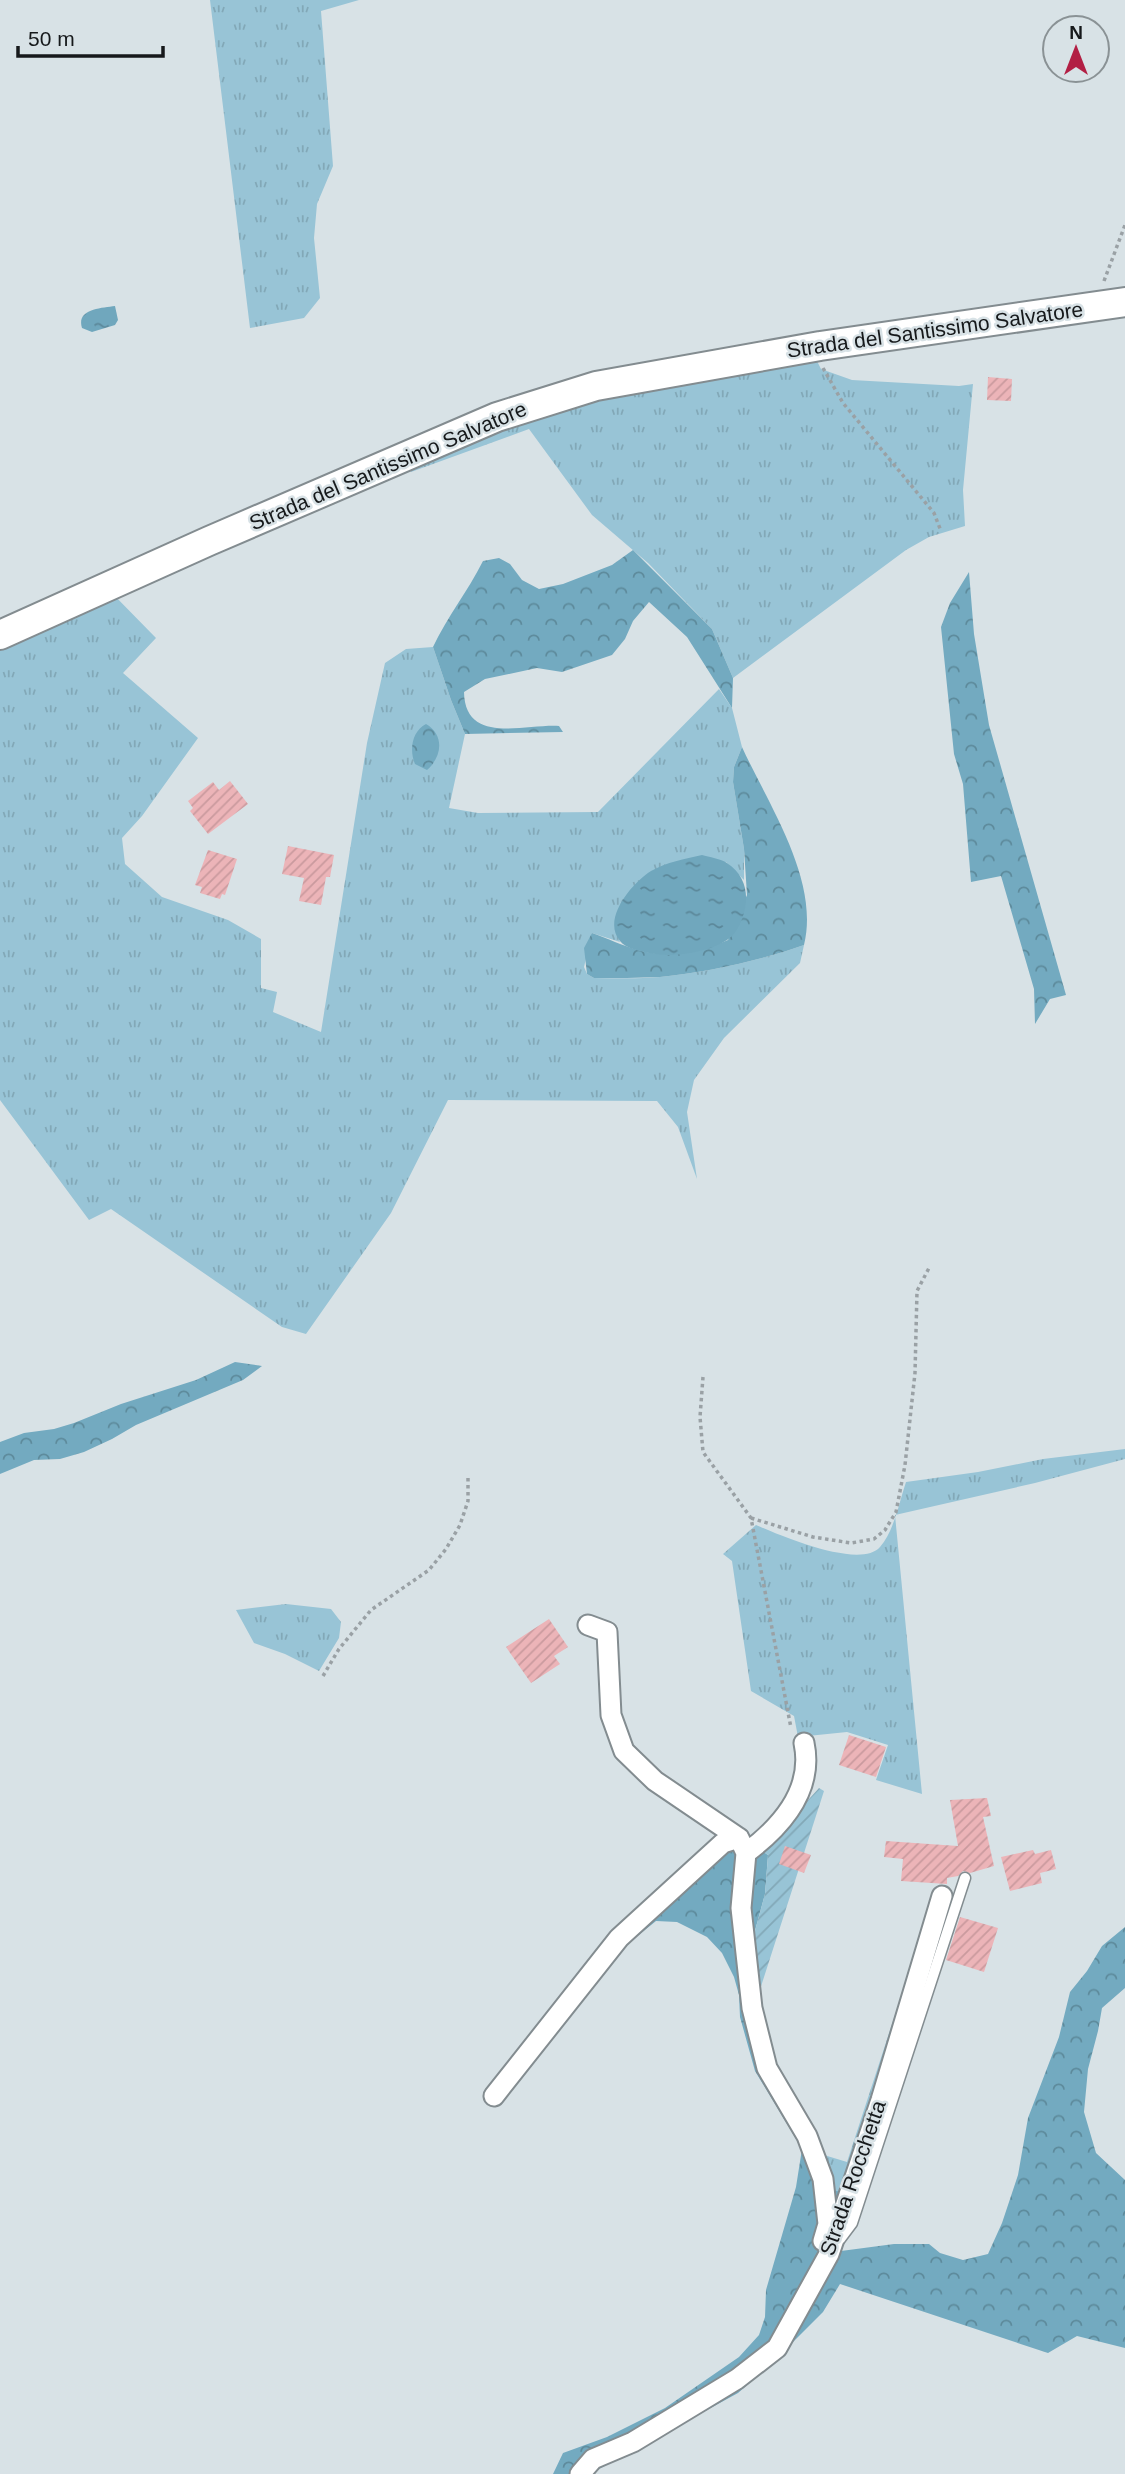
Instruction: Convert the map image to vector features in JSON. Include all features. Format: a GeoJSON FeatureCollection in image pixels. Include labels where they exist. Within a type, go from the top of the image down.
{"type":"FeatureCollection","features":[{"type":"Feature","properties":{"kind":"street","name":"Strada del Santissimo Salvatore"},"geometry":{"type":"LineString","coordinates":[[0,635],[209,541],[498,417],[596,386],[820,346],[1125,302]]}},
{"type":"Feature","properties":{"kind":"street"},"geometry":{"type":"LineString","coordinates":[[587,1625],[607,1632],[611,1715],[624,1751],[655,1782],[743,1845]]}},
{"type":"Feature","properties":{"kind":"street"},"geometry":{"type":"LineString","coordinates":[[494,2096],[619,1938],[723,1843],[743,1845],[770,1835],[793,1807],[806,1768],[804,1743]]}},
{"type":"Feature","properties":{"kind":"street"},"geometry":{"type":"LineString","coordinates":[[743,1845],[741,1908],[752,2008],[767,2068],[807,2136],[823,2179],[828,2224],[814,2278]]}},
{"type":"Feature","properties":{"kind":"street","name":"Strada Rocchetta"},"geometry":{"type":"LineString","coordinates":[[580,2474],[593,2459],[633,2442],[726,2386],[777,2348],[829,2254],[881,2100],[942,1896]]}},
{"type":"Feature","properties":{"kind":"lane"},"geometry":{"type":"LineString","coordinates":[[829,2254],[852,2223],[965,1878]]}},
{"type":"Feature","properties":{"kind":"path"},"geometry":{"type":"LineString","coordinates":[[1096,306],[1125,225]]}},
{"type":"Feature","properties":{"kind":"path"},"geometry":{"type":"LineString","coordinates":[[820,346],[820,360],[826,376],[843,403],[934,513],[941,531]]}},
{"type":"Feature","properties":{"kind":"path"},"geometry":{"type":"LineString","coordinates":[[751,1518],[813,1537],[851,1544],[874,1539],[885,1530],[896,1512],[905,1465],[915,1373],[917,1291],[929,1268]]}},
{"type":"Feature","properties":{"kind":"path"},"geometry":{"type":"LineString","coordinates":[[703,1377],[700,1418],[703,1452],[751,1518],[792,1730],[804,1743]]}},
{"type":"Feature","properties":{"kind":"path"},"geometry":{"type":"LineString","coordinates":[[323,1676],[339,1649],[372,1610],[429,1570],[446,1549],[460,1525],[468,1502],[468,1476]]}},
{"type":"Feature","properties":{"kind":"green space"},"geometry":{"type":"Polygon","coordinates":[[[210,0],[359,0],[321,11],[333,166],[317,204],[314,238],[320,298],[304,318],[250,328],[210,0]]]}},
{"type":"Feature","properties":{"kind":"green space"},"geometry":{"type":"Polygon","coordinates":[[[815,357],[821,369],[852,380],[959,386],[973,384],[963,490],[965,526],[929,537],[906,550],[733,678],[712,629],[648,563],[592,515],[529,429],[411,472],[408,465],[485,432],[637,387],[815,357]]]}},
{"type":"Feature","properties":{"kind":"green space"},"geometry":{"type":"Polygon","coordinates":[[[633,550],[712,629],[733,678],[732,708],[687,637],[649,602],[633,621],[625,639],[612,655],[562,672],[537,668],[485,679],[464,692],[467,709],[474,719],[485,726],[559,726],[563,732],[465,734],[433,647],[483,561],[499,558],[510,564],[522,580],[539,589],[563,584],[612,565],[633,550]]]}},
{"type":"Feature","properties":{"kind":"green space"},"geometry":{"type":"Polygon","coordinates":[[[969,572],[974,634],[989,725],[1066,995],[1050,999],[1035,1024],[1034,989],[1001,876],[971,882],[963,784],[954,754],[941,627],[950,603],[969,572]]]}},
{"type":"Feature","properties":{"kind":"green space"},"geometry":{"type":"Polygon","coordinates":[[[108,589],[156,638],[123,673],[198,738],[142,816],[122,838],[125,864],[162,897],[228,920],[261,939],[261,988],[277,992],[273,1012],[321,1032],[367,743],[385,663],[406,649],[433,647],[465,734],[449,808],[478,813],[598,812],[719,689],[732,708],[742,747],[734,767],[733,782],[744,849],[744,880],[726,862],[615,929],[620,942],[592,933],[584,967],[587,974],[594,978],[660,977],[733,965],[804,945],[800,963],[724,1038],[694,1080],[687,1112],[697,1179],[678,1127],[657,1101],[448,1100],[391,1213],[306,1334],[282,1327],[111,1209],[89,1220],[0,1100],[0,640],[108,589]]]}},
{"type":"Feature","properties":{"kind":"green space"},"geometry":{"type":"Polygon","coordinates":[[[426,724],[439,740],[436,759],[427,770],[415,764],[412,753],[415,736],[426,724]]]}},
{"type":"Feature","properties":{"kind":"green space"},"geometry":{"type":"Polygon","coordinates":[[[742,747],[789,843],[798,869],[805,895],[807,920],[804,945],[751,961],[678,975],[594,978],[587,974],[584,948],[592,933],[632,948],[661,954],[695,951],[728,940],[747,895],[744,849],[733,782],[734,767],[742,747]]]}},
{"type":"Feature","properties":{"kind":"green space"},"geometry":{"type":"Polygon","coordinates":[[[235,1362],[262,1366],[243,1380],[136,1425],[84,1452],[60,1459],[34,1460],[0,1474],[0,1442],[24,1433],[74,1423],[121,1404],[196,1380],[235,1362]]]}},
{"type":"Feature","properties":{"kind":"green space"},"geometry":{"type":"Polygon","coordinates":[[[1125,1449],[1125,1459],[896,1515],[906,1482],[1043,1459],[1125,1449]]]}},
{"type":"Feature","properties":{"kind":"green space"},"geometry":{"type":"Polygon","coordinates":[[[895,1517],[922,1794],[876,1780],[888,1745],[847,1732],[798,1737],[794,1716],[751,1691],[732,1561],[723,1554],[756,1525],[838,1553],[870,1553],[885,1540],[895,1517]]]}},
{"type":"Feature","properties":{"kind":"green space"},"geometry":{"type":"Polygon","coordinates":[[[286,1604],[331,1609],[341,1622],[339,1638],[319,1671],[285,1654],[254,1643],[236,1610],[286,1604]]]}},
{"type":"Feature","properties":{"kind":"green space"},"geometry":{"type":"Polygon","coordinates":[[[819,1788],[824,1791],[755,2005],[750,1949],[765,1894],[768,1855],[762,1851],[819,1788]]]}},
{"type":"Feature","properties":{"kind":"green space"},"geometry":{"type":"Polygon","coordinates":[[[749,1842],[768,1855],[765,1894],[750,1949],[759,2033],[819,2176],[836,2191],[857,2192],[841,2251],[894,2244],[929,2244],[940,2253],[963,2260],[988,2254],[1018,2175],[1028,2118],[1059,2037],[1070,1992],[1102,1946],[1125,1927],[1125,1988],[1102,2008],[1088,2069],[1084,2112],[1096,2153],[1125,2180],[1125,2348],[1077,2336],[1048,2353],[840,2284],[823,2312],[738,2393],[590,2474],[553,2474],[563,2453],[607,2437],[665,2408],[739,2357],[759,2335],[765,2317],[766,2290],[796,2187],[802,2149],[755,2071],[740,2017],[739,1995],[734,1977],[722,1953],[707,1937],[677,1922],[656,1921],[630,1942],[592,1984],[692,1859],[749,1842]]]}},
{"type":"Feature","properties":{"kind":"green space"},"geometry":{"type":"Polygon","coordinates":[[[924,1926],[846,2191],[836,2191],[829,2185],[824,2155],[847,2162],[924,1926]]]}},
{"type":"Feature","properties":{"kind":"water"},"geometry":{"type":"Polygon","coordinates":[[[115,306],[118,320],[115,325],[92,332],[82,328],[81,322],[86,313],[115,306]]]}},
{"type":"Feature","properties":{"kind":"water"},"geometry":{"type":"Polygon","coordinates":[[[702,855],[727,863],[743,881],[746,903],[740,925],[732,936],[710,948],[679,955],[649,953],[623,944],[615,932],[614,922],[628,892],[644,876],[657,868],[702,855]]]}},
{"type":"Feature","properties":{"kind":"building"},"geometry":{"type":"Polygon","coordinates":[[[988,377],[1012,379],[1011,401],[987,400],[988,377]]]}},
{"type":"Feature","properties":{"kind":"building"},"geometry":{"type":"Polygon","coordinates":[[[230,781],[248,804],[208,834],[190,811],[193,808],[188,801],[213,782],[219,790],[230,781]]]}},
{"type":"Feature","properties":{"kind":"building"},"geometry":{"type":"Polygon","coordinates":[[[288,846],[334,855],[330,877],[326,877],[321,905],[299,901],[304,878],[282,874],[288,846]]]}},
{"type":"Feature","properties":{"kind":"building"},"geometry":{"type":"Polygon","coordinates":[[[208,850],[237,859],[225,895],[222,894],[220,899],[200,893],[202,887],[195,885],[208,850]]]}},
{"type":"Feature","properties":{"kind":"building"},"geometry":{"type":"Polygon","coordinates":[[[549,1619],[568,1647],[554,1656],[560,1664],[531,1683],[506,1647],[549,1619]]]}},
{"type":"Feature","properties":{"kind":"building"},"geometry":{"type":"Polygon","coordinates":[[[849,1735],[886,1747],[876,1777],[839,1765],[849,1735]]]}},
{"type":"Feature","properties":{"kind":"building"},"geometry":{"type":"Polygon","coordinates":[[[987,1798],[991,1816],[983,1817],[994,1866],[970,1873],[963,1871],[958,1876],[947,1878],[947,1884],[901,1881],[903,1859],[884,1857],[886,1841],[958,1846],[950,1800],[987,1798]]]}},
{"type":"Feature","properties":{"kind":"building"},"geometry":{"type":"Polygon","coordinates":[[[785,1846],[811,1855],[804,1873],[779,1864],[785,1846]]]}},
{"type":"Feature","properties":{"kind":"building"},"geometry":{"type":"Polygon","coordinates":[[[1033,1850],[1035,1854],[1051,1850],[1056,1869],[1040,1873],[1042,1883],[1010,1891],[1001,1857],[1033,1850]]]}},
{"type":"Feature","properties":{"kind":"building"},"geometry":{"type":"Polygon","coordinates":[[[960,1917],[998,1928],[984,1972],[946,1960],[960,1917]]]}}]}
